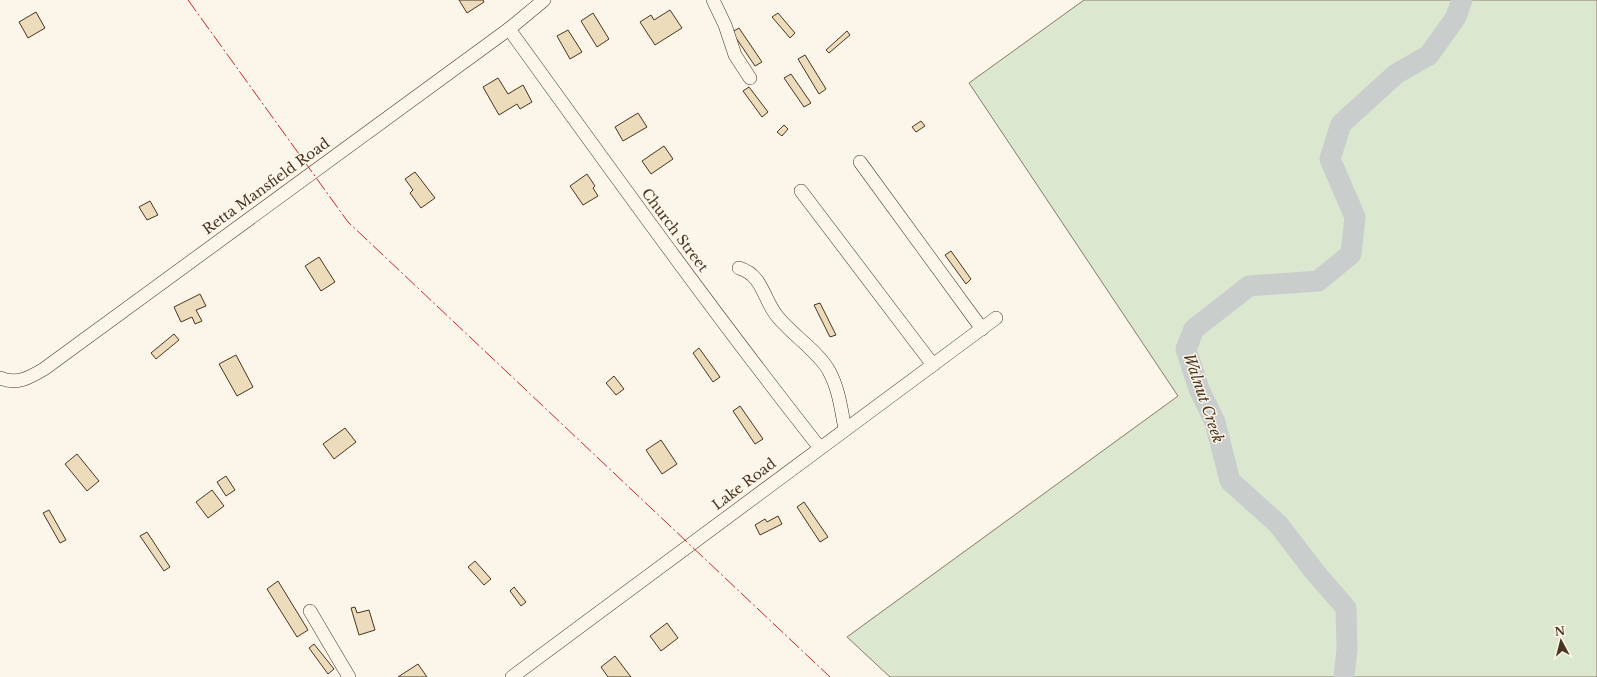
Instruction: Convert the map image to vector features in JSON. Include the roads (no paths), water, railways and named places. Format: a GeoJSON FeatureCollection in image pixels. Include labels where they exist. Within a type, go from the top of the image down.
{"type":"FeatureCollection","features":[{"type":"Feature","properties":{"kind":"street","name":"Retta Mansfield Road"},"geometry":{"type":"LineString","coordinates":[[0,378],[10,382],[27,380],[44,369],[509,29],[544,0]]}},
{"type":"Feature","properties":{"kind":"street"},"geometry":{"type":"LineString","coordinates":[[713,0],[725,25],[735,55],[750,78]]}},
{"type":"Feature","properties":{"kind":"street","name":"Church Street"},"geometry":{"type":"LineString","coordinates":[[509,29],[646,218],[820,448]]}},
{"type":"Feature","properties":{"kind":"street"},"geometry":{"type":"LineString","coordinates":[[860,162],[982,329]]}},
{"type":"Feature","properties":{"kind":"street"},"geometry":{"type":"LineString","coordinates":[[801,191],[933,365]]}},
{"type":"Feature","properties":{"kind":"street"},"geometry":{"type":"LineString","coordinates":[[739,268],[748,270],[757,279],[776,315],[822,359],[836,385],[845,429]]}},
{"type":"Feature","properties":{"kind":"street","name":"Lake Road"},"geometry":{"type":"LineString","coordinates":[[512,677],[996,318]]}},
{"type":"Feature","properties":{"kind":"street"},"geometry":{"type":"LineString","coordinates":[[310,611],[349,677]]}},
{"type":"Feature","properties":{"kind":"waterway","name":"Walnut Creek"},"geometry":{"type":"LineString","coordinates":[[1344,677],[1347,649],[1346,608],[1314,571],[1278,524],[1230,481],[1215,422],[1199,389],[1186,349],[1194,329],[1249,286],[1318,281],[1351,254],[1355,217],[1330,159],[1341,124],[1396,74],[1429,55],[1456,17],[1462,0]]}}]}
